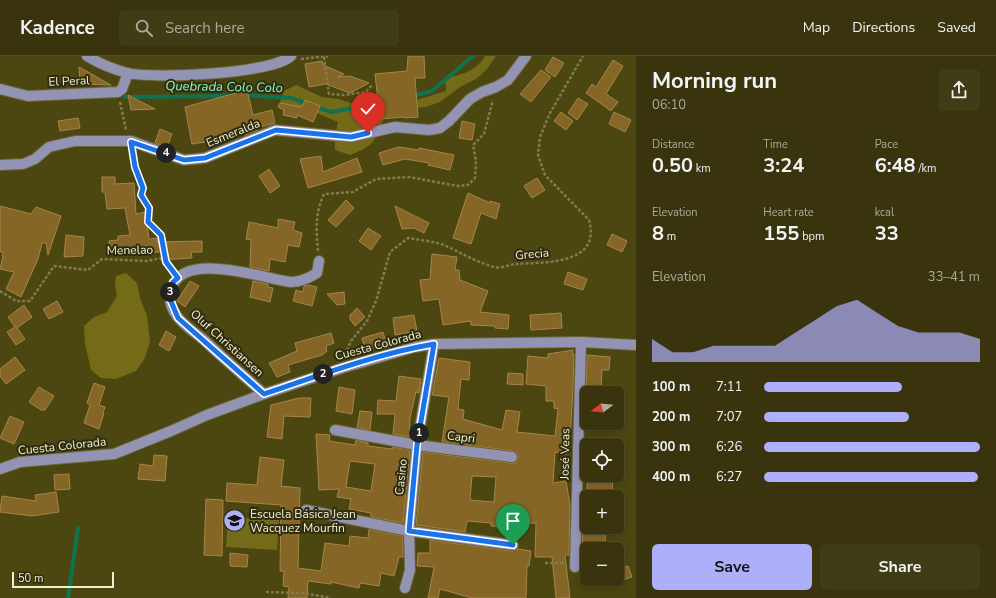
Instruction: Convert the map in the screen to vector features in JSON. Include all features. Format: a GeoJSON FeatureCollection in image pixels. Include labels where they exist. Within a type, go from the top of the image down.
{"type":"FeatureCollection","features":[{"type":"Feature","properties":{"kind":"street"},"geometry":{"type":"LineString","coordinates":[[87,56],[103,66],[128,73],[204,74],[231,72],[264,66],[289,58]]}},
{"type":"Feature","properties":{"kind":"street","name":"Esmeralda"},"geometry":{"type":"LineString","coordinates":[[0,166],[23,164],[35,159],[50,147],[75,141],[131,142],[184,160],[205,158],[276,130],[351,137],[395,128],[429,130],[440,128],[449,122],[470,99],[508,80],[526,56]]}},
{"type":"Feature","properties":{"kind":"street"},"geometry":{"type":"LineString","coordinates":[[118,92],[122,89],[128,73]]}},
{"type":"Feature","properties":{"kind":"street","name":"El Peral"},"geometry":{"type":"LineString","coordinates":[[0,89],[28,96],[118,92]]}},
{"type":"Feature","properties":{"kind":"street"},"geometry":{"type":"LineString","coordinates":[[178,278],[182,274],[196,270],[215,268],[292,282],[309,279],[317,273],[319,261]]}},
{"type":"Feature","properties":{"kind":"street","name":"Oluf Christiansen"},"geometry":{"type":"LineString","coordinates":[[178,278],[173,282],[170,299],[178,318],[264,394]]}},
{"type":"Feature","properties":{"kind":"street","name":"Cuesta Colorada"},"geometry":{"type":"LineString","coordinates":[[0,469],[20,462],[114,454],[171,432],[207,415],[264,394],[342,368],[415,347],[434,344],[581,342],[636,345]]}},
{"type":"Feature","properties":{"kind":"street","name":"José Veas"},"geometry":{"type":"LineString","coordinates":[[575,567],[581,342]]}},
{"type":"Feature","properties":{"kind":"street","name":"Casino"},"geometry":{"type":"LineString","coordinates":[[404,588],[410,570],[409,531],[417,445],[434,344]]}},
{"type":"Feature","properties":{"kind":"street","name":"Capri"},"geometry":{"type":"LineString","coordinates":[[335,430],[417,445],[512,457]]}},
{"type":"Feature","properties":{"kind":"street"},"geometry":{"type":"LineString","coordinates":[[306,510],[409,531],[513,545]]}},
{"type":"Feature","properties":{"kind":"path"},"geometry":{"type":"LineString","coordinates":[[289,58],[324,58],[328,56]]}},
{"type":"Feature","properties":{"kind":"path","name":"Grecia"},"geometry":{"type":"LineString","coordinates":[[342,368],[346,351],[351,341],[367,321],[376,301],[390,252],[408,238],[440,244],[496,268],[514,264],[539,264],[565,260],[578,254],[588,244],[592,230],[589,220],[545,174],[538,155],[540,137],[550,113],[583,56]]}},
{"type":"Feature","properties":{"kind":"path"},"geometry":{"type":"LineString","coordinates":[[324,58],[329,94],[344,96],[366,92],[372,85]]}},
{"type":"Feature","properties":{"kind":"path"},"geometry":{"type":"LineString","coordinates":[[319,261],[316,217],[324,194],[354,192],[376,179],[409,177],[458,186],[468,185],[475,178],[476,161],[474,145],[484,134],[496,87]]}},
{"type":"Feature","properties":{"kind":"path"},"geometry":{"type":"LineString","coordinates":[[118,92],[124,125],[131,142],[135,167],[143,188],[141,195],[149,208],[148,222],[161,235],[166,262],[178,278]]}},
{"type":"Feature","properties":{"kind":"path","name":"Menelao"},"geometry":{"type":"LineString","coordinates":[[0,290],[16,301],[30,301],[54,266],[88,270],[102,259],[147,261],[165,257]]}},
{"type":"Feature","properties":{"kind":"path"},"geometry":{"type":"LineString","coordinates":[[266,592],[303,593],[332,598]]}},
{"type":"Feature","properties":{"kind":"shaded area"},"geometry":{"type":"Polygon","coordinates":[[[485,56],[496,56],[487,69],[476,79],[460,87],[440,102],[426,107],[408,109],[384,118],[373,142],[364,149],[350,155],[335,150],[335,137],[338,122],[305,108],[288,112],[283,111],[280,103],[284,91],[296,85],[322,97],[338,99],[360,106],[386,102],[400,105],[446,91],[445,78],[468,72],[478,65],[485,56]]]}},
{"type":"Feature","properties":{"kind":"shaded area"},"geometry":{"type":"Polygon","coordinates":[[[126,273],[137,283],[140,298],[147,316],[150,342],[145,358],[136,371],[116,379],[101,378],[91,370],[85,344],[84,326],[94,317],[107,312],[117,296],[115,284],[116,276],[126,273]]]}},
{"type":"Feature","properties":{"kind":"shaded area"},"geometry":{"type":"Polygon","coordinates":[[[228,517],[279,520],[277,550],[226,547],[228,517]]]}},
{"type":"Feature","properties":{"kind":"building"},"geometry":{"type":"Polygon","coordinates":[[[408,56],[424,56],[425,78],[415,78],[418,117],[380,119],[375,74],[407,71],[408,56]]]}},
{"type":"Feature","properties":{"kind":"building"},"geometry":{"type":"Polygon","coordinates":[[[553,57],[564,63],[555,77],[545,70],[553,57]]]}},
{"type":"Feature","properties":{"kind":"building"},"geometry":{"type":"Polygon","coordinates":[[[613,60],[623,66],[606,94],[618,102],[611,111],[586,93],[592,84],[596,87],[613,60]]]}},
{"type":"Feature","properties":{"kind":"building"},"geometry":{"type":"Polygon","coordinates":[[[322,61],[323,65],[344,74],[338,77],[350,76],[369,83],[350,93],[326,84],[309,87],[305,64],[322,61]]]}},
{"type":"Feature","properties":{"kind":"building"},"geometry":{"type":"Polygon","coordinates":[[[79,67],[111,85],[80,84],[79,67]]]}},
{"type":"Feature","properties":{"kind":"building"},"geometry":{"type":"Polygon","coordinates":[[[541,70],[551,77],[531,102],[520,94],[541,70]]]}},
{"type":"Feature","properties":{"kind":"building"},"geometry":{"type":"Polygon","coordinates":[[[247,90],[253,115],[272,110],[275,123],[257,128],[258,130],[245,135],[244,133],[219,140],[192,144],[185,107],[247,90]]]}},
{"type":"Feature","properties":{"kind":"building"},"geometry":{"type":"Polygon","coordinates":[[[128,95],[155,109],[131,110],[128,95]]]}},
{"type":"Feature","properties":{"kind":"building"},"geometry":{"type":"Polygon","coordinates":[[[578,98],[588,104],[577,120],[568,113],[578,98]]]}},
{"type":"Feature","properties":{"kind":"building"},"geometry":{"type":"Polygon","coordinates":[[[305,100],[320,106],[313,122],[297,115],[297,118],[283,115],[284,110],[278,107],[280,103],[302,107],[305,100]]]}},
{"type":"Feature","properties":{"kind":"building"},"geometry":{"type":"Polygon","coordinates":[[[561,112],[573,121],[566,130],[554,121],[561,112]]]}},
{"type":"Feature","properties":{"kind":"building"},"geometry":{"type":"Polygon","coordinates":[[[614,112],[631,120],[625,132],[609,124],[614,112]]]}},
{"type":"Feature","properties":{"kind":"building"},"geometry":{"type":"Polygon","coordinates":[[[78,118],[80,128],[60,131],[58,121],[78,118]]]}},
{"type":"Feature","properties":{"kind":"building"},"geometry":{"type":"Polygon","coordinates":[[[462,121],[475,124],[472,140],[459,138],[462,121]]]}},
{"type":"Feature","properties":{"kind":"building"},"geometry":{"type":"Polygon","coordinates":[[[160,129],[172,134],[167,147],[155,143],[160,129]]]}},
{"type":"Feature","properties":{"kind":"building"},"geometry":{"type":"Polygon","coordinates":[[[399,147],[419,150],[419,148],[454,155],[450,170],[428,165],[429,163],[405,159],[383,165],[379,153],[399,147]]]}},
{"type":"Feature","properties":{"kind":"building"},"geometry":{"type":"Polygon","coordinates":[[[321,156],[323,172],[357,158],[362,172],[308,188],[300,159],[321,156]]]}},
{"type":"Feature","properties":{"kind":"building"},"geometry":{"type":"Polygon","coordinates":[[[269,169],[280,186],[270,193],[259,176],[269,169]]]}},
{"type":"Feature","properties":{"kind":"building"},"geometry":{"type":"Polygon","coordinates":[[[102,177],[115,177],[115,184],[134,183],[136,214],[145,212],[149,239],[157,238],[157,242],[202,241],[202,252],[191,252],[192,258],[160,260],[166,251],[132,255],[131,251],[110,253],[109,241],[118,240],[118,236],[130,235],[125,208],[107,209],[105,192],[102,192],[102,177]]]}},
{"type":"Feature","properties":{"kind":"building"},"geometry":{"type":"Polygon","coordinates":[[[537,178],[545,190],[532,198],[524,186],[537,178]]]}},
{"type":"Feature","properties":{"kind":"building"},"geometry":{"type":"Polygon","coordinates":[[[468,193],[490,203],[490,201],[500,204],[496,219],[481,213],[471,244],[453,238],[468,193]]]}},
{"type":"Feature","properties":{"kind":"building"},"geometry":{"type":"Polygon","coordinates":[[[346,200],[354,208],[336,227],[328,220],[346,200]]]}},
{"type":"Feature","properties":{"kind":"building"},"geometry":{"type":"Polygon","coordinates":[[[0,206],[31,214],[36,207],[61,216],[48,255],[46,243],[42,243],[38,259],[21,297],[6,289],[14,272],[0,269],[3,252],[0,252],[0,206]]]}},
{"type":"Feature","properties":{"kind":"building"},"geometry":{"type":"Polygon","coordinates":[[[395,206],[429,223],[424,233],[414,228],[402,229],[395,206]]]}},
{"type":"Feature","properties":{"kind":"building"},"geometry":{"type":"Polygon","coordinates":[[[278,219],[295,222],[293,230],[302,233],[299,247],[288,245],[285,262],[270,259],[269,271],[250,267],[251,240],[246,239],[249,222],[278,228],[278,219]]]}},
{"type":"Feature","properties":{"kind":"building"},"geometry":{"type":"Polygon","coordinates":[[[368,228],[381,236],[371,250],[359,241],[368,228]]]}},
{"type":"Feature","properties":{"kind":"building"},"geometry":{"type":"Polygon","coordinates":[[[612,234],[627,241],[622,252],[607,245],[612,234]]]}},
{"type":"Feature","properties":{"kind":"building"},"geometry":{"type":"Polygon","coordinates":[[[66,235],[84,237],[83,256],[64,257],[66,235]]]}},
{"type":"Feature","properties":{"kind":"building"},"geometry":{"type":"Polygon","coordinates":[[[432,254],[457,257],[455,270],[459,270],[460,280],[488,291],[480,312],[509,315],[508,329],[495,328],[495,326],[471,325],[471,321],[443,325],[439,299],[423,301],[420,280],[430,279],[432,254]]]}},
{"type":"Feature","properties":{"kind":"building"},"geometry":{"type":"Polygon","coordinates":[[[568,272],[587,279],[583,290],[564,284],[568,272]]]}},
{"type":"Feature","properties":{"kind":"building"},"geometry":{"type":"Polygon","coordinates":[[[190,281],[199,286],[185,307],[177,301],[190,281]]]}},
{"type":"Feature","properties":{"kind":"building"},"geometry":{"type":"Polygon","coordinates":[[[253,281],[268,284],[268,287],[273,288],[270,302],[250,297],[253,281]]]}},
{"type":"Feature","properties":{"kind":"building"},"geometry":{"type":"Polygon","coordinates":[[[308,285],[317,287],[312,306],[293,301],[296,290],[303,292],[304,286],[308,285]]]}},
{"type":"Feature","properties":{"kind":"building"},"geometry":{"type":"Polygon","coordinates":[[[344,292],[345,304],[337,305],[327,294],[344,292]]]}},
{"type":"Feature","properties":{"kind":"building"},"geometry":{"type":"Polygon","coordinates":[[[57,301],[63,312],[49,319],[43,309],[57,301]]]}},
{"type":"Feature","properties":{"kind":"building"},"geometry":{"type":"Polygon","coordinates":[[[24,305],[32,317],[17,328],[25,339],[16,345],[7,332],[15,327],[8,317],[24,305]]]}},
{"type":"Feature","properties":{"kind":"building"},"geometry":{"type":"Polygon","coordinates":[[[357,308],[365,317],[355,326],[350,319],[350,315],[357,308]]]}},
{"type":"Feature","properties":{"kind":"building"},"geometry":{"type":"Polygon","coordinates":[[[561,313],[562,328],[531,330],[530,315],[561,313]]]}},
{"type":"Feature","properties":{"kind":"building"},"geometry":{"type":"Polygon","coordinates":[[[414,315],[417,331],[395,335],[393,318],[414,315]]]}},
{"type":"Feature","properties":{"kind":"building"},"geometry":{"type":"Polygon","coordinates":[[[166,331],[176,337],[169,351],[159,345],[166,331]]]}},
{"type":"Feature","properties":{"kind":"building"},"geometry":{"type":"Polygon","coordinates":[[[383,332],[387,345],[365,350],[362,338],[383,332]]]}},
{"type":"Feature","properties":{"kind":"building"},"geometry":{"type":"Polygon","coordinates":[[[331,333],[334,343],[326,346],[327,351],[322,355],[288,365],[290,372],[277,377],[269,363],[297,351],[295,343],[331,333]]]}},
{"type":"Feature","properties":{"kind":"building"},"geometry":{"type":"Polygon","coordinates":[[[573,350],[572,354],[574,354],[570,440],[567,454],[555,452],[553,483],[566,481],[570,505],[569,555],[565,555],[570,598],[556,598],[552,557],[535,557],[536,523],[507,524],[507,527],[491,526],[491,523],[467,521],[465,532],[416,525],[423,452],[511,463],[515,463],[518,458],[518,454],[513,451],[442,442],[449,397],[432,395],[439,358],[470,362],[469,380],[461,379],[458,409],[464,410],[463,419],[502,430],[506,410],[520,412],[517,432],[555,436],[558,409],[554,408],[554,401],[546,401],[546,386],[526,384],[528,356],[548,358],[548,354],[573,350]],[[472,476],[470,500],[494,502],[496,477],[472,476]]]}},
{"type":"Feature","properties":{"kind":"building"},"geometry":{"type":"Polygon","coordinates":[[[587,355],[610,357],[609,370],[602,370],[601,386],[586,386],[587,355]]]}},
{"type":"Feature","properties":{"kind":"building"},"geometry":{"type":"Polygon","coordinates":[[[15,357],[25,370],[6,384],[0,376],[0,369],[15,357]]]}},
{"type":"Feature","properties":{"kind":"building"},"geometry":{"type":"Polygon","coordinates":[[[508,373],[523,374],[523,385],[507,384],[508,373]]]}},
{"type":"Feature","properties":{"kind":"building"},"geometry":{"type":"Polygon","coordinates":[[[399,376],[421,379],[419,393],[416,392],[410,418],[409,437],[393,434],[395,414],[377,414],[378,400],[396,401],[399,376]]]}},
{"type":"Feature","properties":{"kind":"building"},"geometry":{"type":"Polygon","coordinates":[[[94,383],[105,387],[99,405],[105,407],[99,429],[84,423],[90,405],[87,403],[94,383]]]}},
{"type":"Feature","properties":{"kind":"building"},"geometry":{"type":"Polygon","coordinates":[[[39,387],[54,396],[45,410],[41,410],[29,402],[39,387]]]}},
{"type":"Feature","properties":{"kind":"building"},"geometry":{"type":"Polygon","coordinates":[[[339,387],[355,390],[352,414],[336,411],[339,387]]]}},
{"type":"Feature","properties":{"kind":"building"},"geometry":{"type":"Polygon","coordinates":[[[299,398],[311,398],[310,417],[284,416],[282,439],[267,437],[271,405],[299,398]]]}},
{"type":"Feature","properties":{"kind":"building"},"geometry":{"type":"Polygon","coordinates":[[[360,411],[372,412],[370,430],[357,428],[360,411]]]}},
{"type":"Feature","properties":{"kind":"building"},"geometry":{"type":"Polygon","coordinates":[[[10,416],[24,422],[14,444],[0,438],[10,416]]]}},
{"type":"Feature","properties":{"kind":"building"},"geometry":{"type":"Polygon","coordinates":[[[316,434],[330,435],[329,441],[355,445],[356,440],[368,443],[368,446],[392,449],[393,447],[410,450],[403,523],[371,517],[371,513],[349,509],[351,499],[337,497],[339,489],[319,490],[316,434]],[[350,461],[346,487],[371,491],[375,464],[350,461]]]}},
{"type":"Feature","properties":{"kind":"building"},"geometry":{"type":"Polygon","coordinates":[[[154,455],[167,456],[165,481],[138,479],[140,464],[153,466],[154,455]]]}},
{"type":"Feature","properties":{"kind":"building"},"geometry":{"type":"Polygon","coordinates":[[[260,457],[284,460],[281,486],[300,488],[298,568],[321,571],[325,543],[349,546],[350,536],[368,538],[369,529],[403,536],[403,557],[399,557],[394,576],[381,573],[379,586],[360,583],[359,588],[331,582],[331,584],[308,581],[307,598],[288,598],[289,587],[283,586],[284,571],[280,571],[281,505],[226,501],[227,483],[257,485],[260,457]]]}},
{"type":"Feature","properties":{"kind":"building"},"geometry":{"type":"Polygon","coordinates":[[[69,474],[70,489],[55,490],[54,475],[69,474]]]}},
{"type":"Feature","properties":{"kind":"building"},"geometry":{"type":"Polygon","coordinates":[[[587,482],[613,482],[612,490],[587,490],[587,482]]]}},
{"type":"Feature","properties":{"kind":"building"},"geometry":{"type":"Polygon","coordinates":[[[56,492],[59,512],[32,516],[0,512],[2,496],[36,501],[35,495],[56,492]]]}},
{"type":"Feature","properties":{"kind":"building"},"geometry":{"type":"Polygon","coordinates":[[[206,499],[223,500],[222,556],[204,555],[206,499]]]}},
{"type":"Feature","properties":{"kind":"building"},"geometry":{"type":"Polygon","coordinates":[[[583,534],[606,534],[605,542],[582,542],[583,534]]]}},
{"type":"Feature","properties":{"kind":"building"},"geometry":{"type":"Polygon","coordinates":[[[430,540],[512,551],[518,549],[531,551],[529,566],[527,566],[526,598],[472,598],[440,589],[438,598],[428,598],[434,567],[417,566],[418,553],[430,553],[430,540]]]}},
{"type":"Feature","properties":{"kind":"building"},"geometry":{"type":"Polygon","coordinates":[[[230,553],[248,555],[247,567],[230,566],[230,553]]]}},
{"type":"Feature","properties":{"kind":"building"},"geometry":{"type":"Polygon","coordinates":[[[628,566],[632,577],[624,580],[624,567],[628,566]]]}},
{"type":"Feature","properties":{"kind":"waterway","name":"Quebrada Colo Colo"},"geometry":{"type":"LineString","coordinates":[[413,96],[432,91],[473,56]]}},
{"type":"Feature","properties":{"kind":"waterway","name":"Quebrada Colo Colo"},"geometry":{"type":"LineString","coordinates":[[243,95],[291,98],[309,104]]}},
{"type":"Feature","properties":{"kind":"waterway","name":"Quebrada Colo Colo"},"geometry":{"type":"LineString","coordinates":[[125,97],[230,96]]}},
{"type":"Feature","properties":{"kind":"waterway","name":"Quebrada Colo Colo"},"geometry":{"type":"LineString","coordinates":[[315,107],[332,112],[383,102]]}},
{"type":"Feature","properties":{"kind":"waterway"},"geometry":{"type":"LineString","coordinates":[[68,598],[78,528]]}},
{"type":"Feature","properties":{"kind":"place","name":"Escuela Básica Jean Wacquez Mourfin"},"geometry":{"type":"Point","coordinates":[235,521]}},
{"type":"Feature","properties":{"kind":"route"},"geometry":{"type":"LineString","coordinates":[[368,133],[351,137],[276,130],[205,158],[184,160],[131,142],[135,167],[143,188],[141,195],[149,208],[148,222],[161,235],[166,262],[178,278],[173,282],[171,290],[170,299],[174,311],[178,318],[264,394],[342,368],[415,347],[434,344],[417,445],[409,531],[513,545]]}}]}
